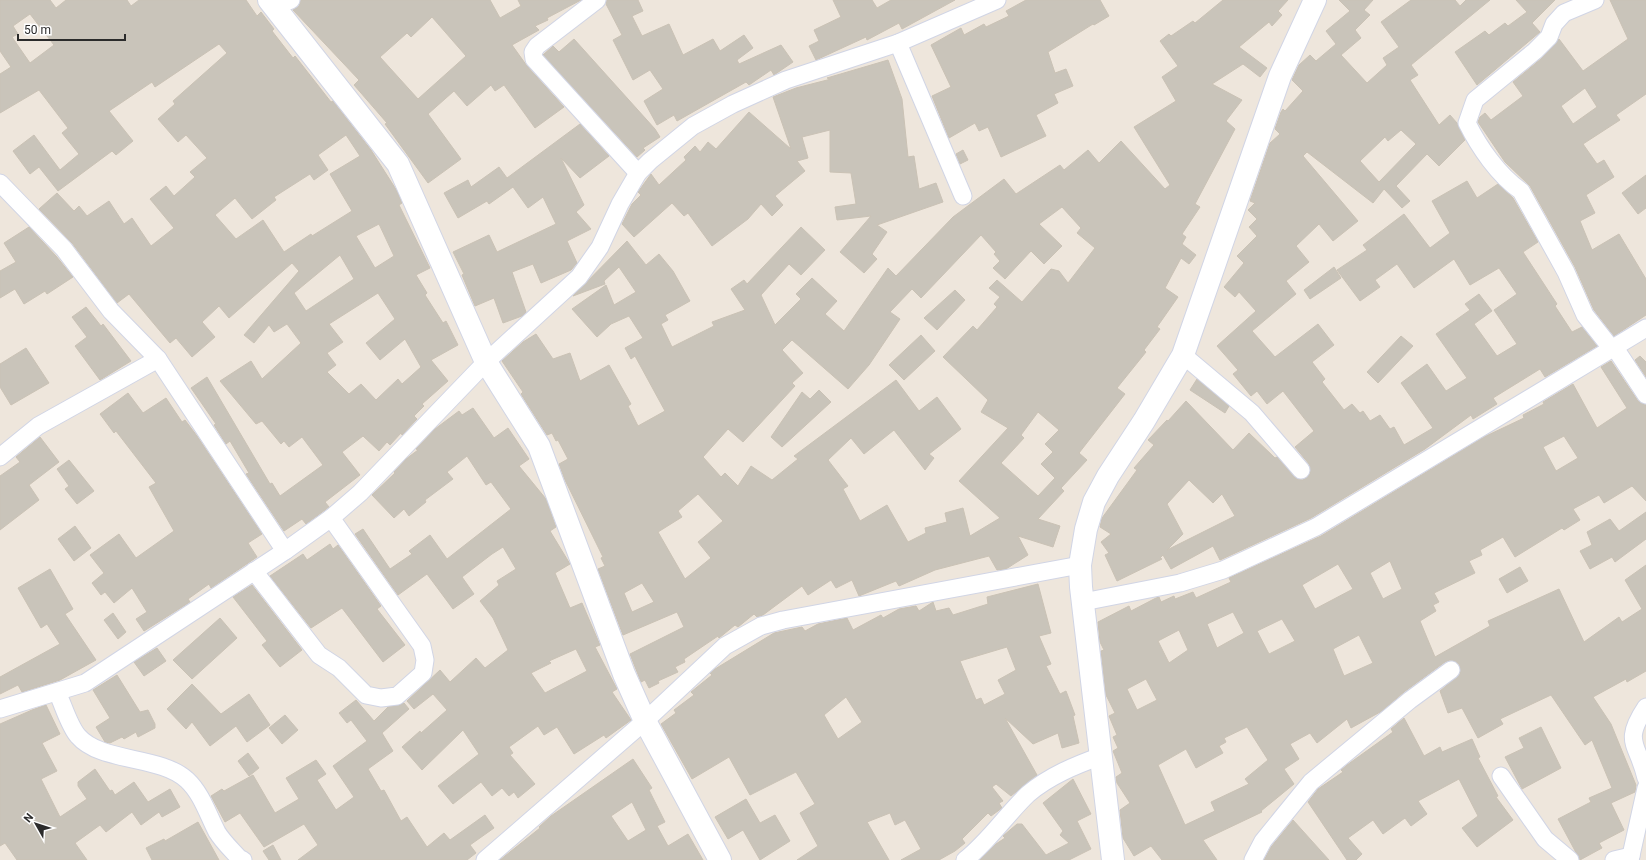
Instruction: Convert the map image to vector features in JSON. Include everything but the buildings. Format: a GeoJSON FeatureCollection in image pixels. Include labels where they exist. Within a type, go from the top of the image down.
{"type":"FeatureCollection","features":[{"type":"Feature","properties":{"kind":"street"},"geometry":{"type":"LineString","coordinates":[[597,0],[537,46],[533,52],[534,59],[638,173]]}},
{"type":"Feature","properties":{"kind":"street"},"geometry":{"type":"LineString","coordinates":[[0,709],[85,683],[285,551],[331,518],[360,493],[486,362],[579,277],[600,247],[620,204],[638,173],[650,161],[693,126],[733,104],[786,80],[898,43],[997,0]]}},
{"type":"Feature","properties":{"kind":"street"},"geometry":{"type":"LineString","coordinates":[[1113,860],[1083,602],[1080,565],[1086,529],[1094,502],[1108,476],[1144,421],[1183,355],[1280,76],[1315,0]]}},
{"type":"Feature","properties":{"kind":"street"},"geometry":{"type":"LineString","coordinates":[[1595,0],[1564,13],[1554,24],[1549,37],[1535,51],[1475,100],[1467,123],[1493,164],[1511,184],[1521,191],[1566,272],[1584,315],[1613,348],[1646,395]]}},
{"type":"Feature","properties":{"kind":"street"},"geometry":{"type":"LineString","coordinates":[[278,2],[398,164],[486,362],[539,446],[624,674],[645,721],[720,860]]}},
{"type":"Feature","properties":{"kind":"street"},"geometry":{"type":"LineString","coordinates":[[898,43],[963,196]]}},
{"type":"Feature","properties":{"kind":"street"},"geometry":{"type":"LineString","coordinates":[[0,183],[64,249],[111,311],[158,359],[285,551]]}},
{"type":"Feature","properties":{"kind":"street"},"geometry":{"type":"LineString","coordinates":[[1083,602],[1180,583],[1223,570],[1316,527],[1646,328]]}},
{"type":"Feature","properties":{"kind":"street"},"geometry":{"type":"LineString","coordinates":[[1183,355],[1252,413],[1301,470]]}},
{"type":"Feature","properties":{"kind":"street"},"geometry":{"type":"LineString","coordinates":[[0,457],[38,426],[158,359]]}},
{"type":"Feature","properties":{"kind":"street"},"geometry":{"type":"LineString","coordinates":[[254,571],[319,655],[339,668],[366,694],[381,698],[397,696],[423,673],[425,660],[422,646],[331,518]]}},
{"type":"Feature","properties":{"kind":"street"},"geometry":{"type":"LineString","coordinates":[[485,860],[645,721],[725,646],[761,626],[791,619],[1080,565]]}},
{"type":"Feature","properties":{"kind":"street"},"geometry":{"type":"LineString","coordinates":[[1253,860],[1263,841],[1311,782],[1404,705],[1451,670]]}},
{"type":"Feature","properties":{"kind":"street"},"geometry":{"type":"LineString","coordinates":[[57,692],[76,734],[83,742],[97,749],[165,768],[187,780],[203,802],[218,834],[239,859]]}},
{"type":"Feature","properties":{"kind":"street"},"geometry":{"type":"LineString","coordinates":[[1646,707],[1635,725],[1632,736],[1646,778]]}},
{"type":"Feature","properties":{"kind":"street"},"geometry":{"type":"LineString","coordinates":[[965,860],[1003,823],[1029,794],[1050,779],[1078,764],[1101,756]]}},
{"type":"Feature","properties":{"kind":"street"},"geometry":{"type":"LineString","coordinates":[[1501,776],[1545,839],[1570,860]]}},
{"type":"Feature","properties":{"kind":"street"},"geometry":{"type":"LineString","coordinates":[[1614,860],[1630,858],[1646,788]]}}]}
